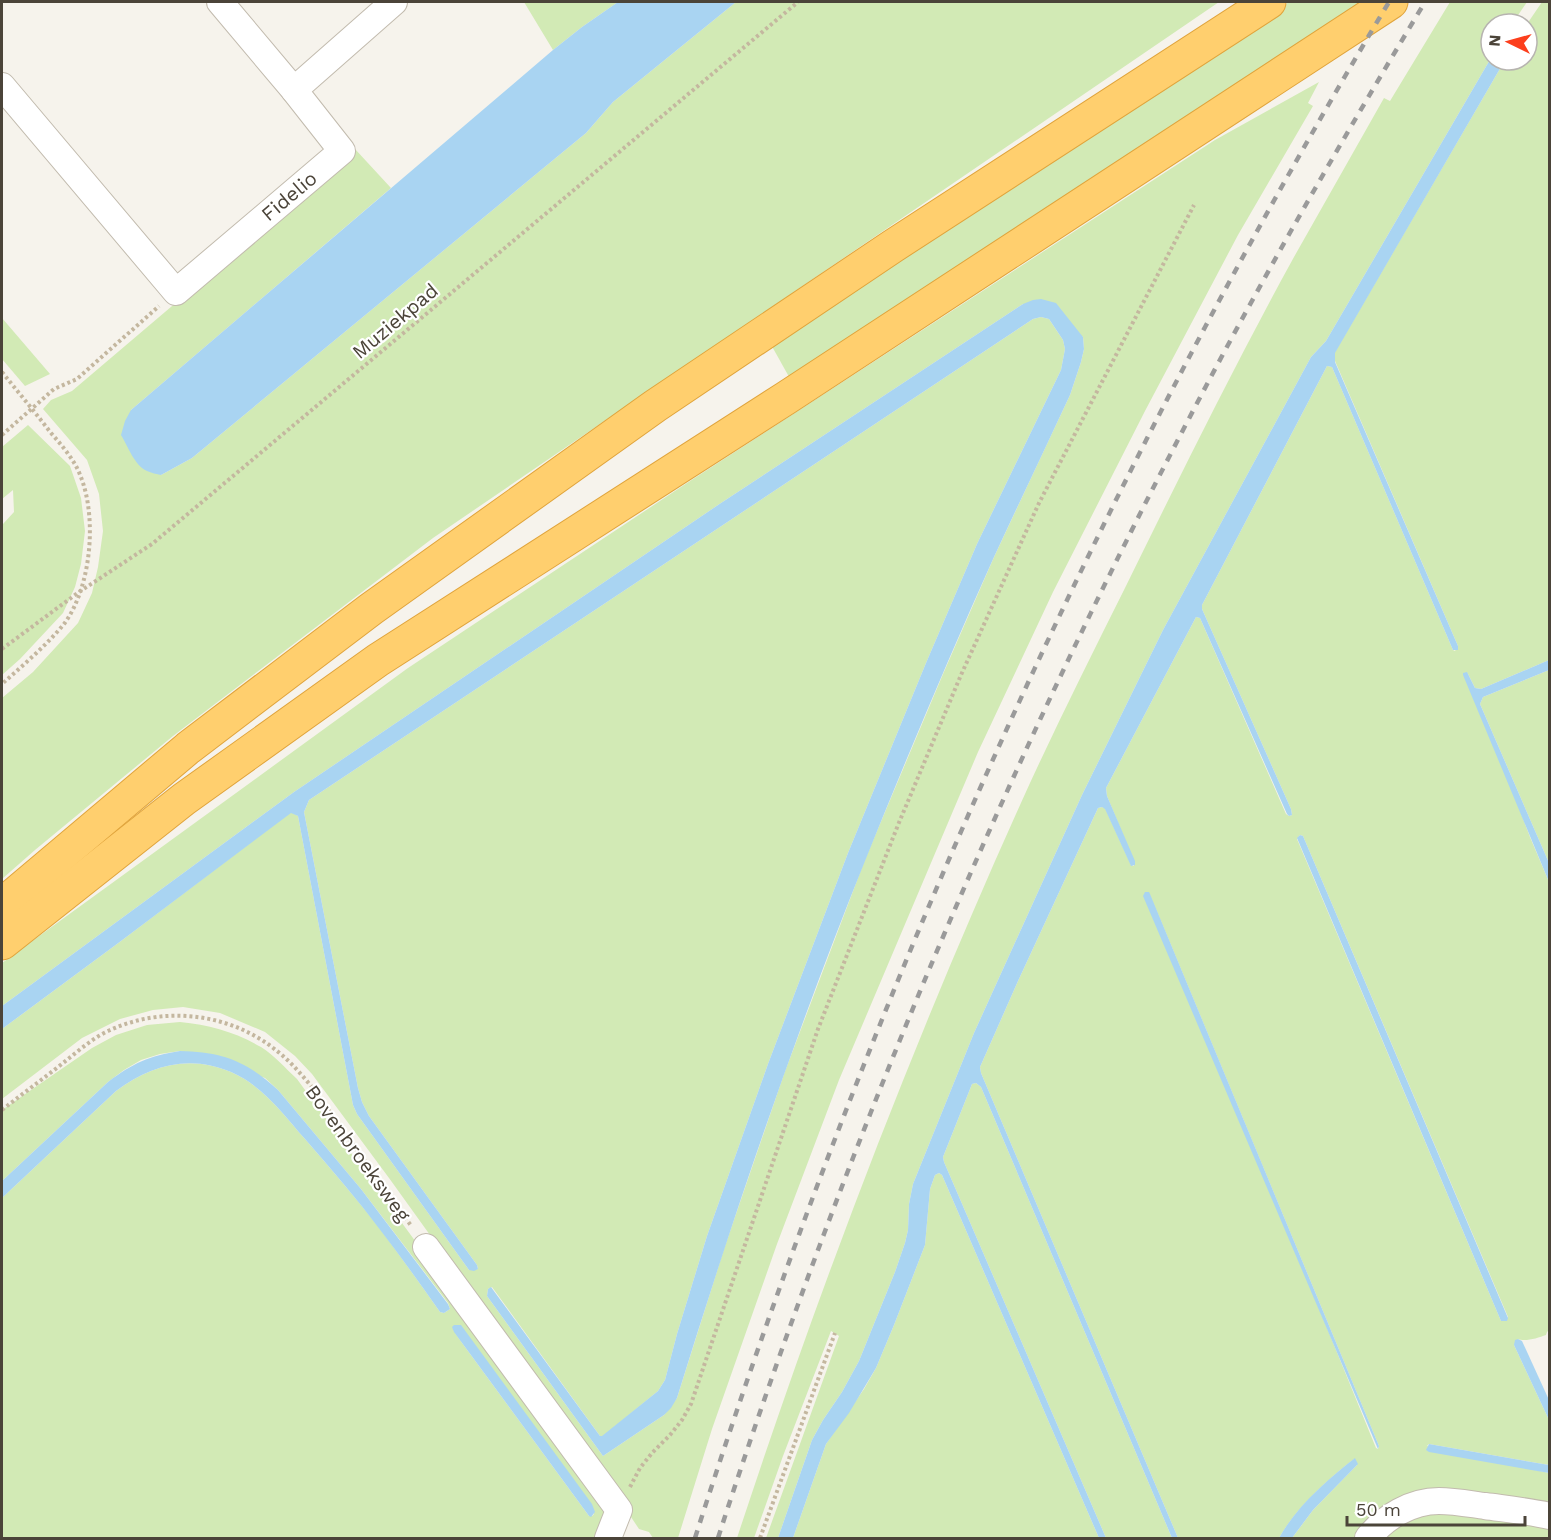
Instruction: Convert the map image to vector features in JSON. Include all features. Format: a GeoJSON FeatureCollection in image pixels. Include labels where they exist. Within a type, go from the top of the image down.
{"type":"FeatureCollection","features":[{"type":"Feature","properties":{"kind":"highway"},"geometry":{"type":"LineString","coordinates":[[2,905],[188,748],[371,609],[646,412],[892,246],[1269,2]]}},
{"type":"Feature","properties":{"kind":"highway"},"geometry":{"type":"LineString","coordinates":[[2,943],[184,799],[378,660],[786,398],[1391,2]]}},
{"type":"Feature","properties":{"kind":"street"},"geometry":{"type":"LineString","coordinates":[[220,2],[294,90],[394,2]]}},
{"type":"Feature","properties":{"kind":"street"},"geometry":{"type":"LineString","coordinates":[[2,86],[176,292]]}},
{"type":"Feature","properties":{"kind":"street","name":"Fidelio"},"geometry":{"type":"LineString","coordinates":[[176,292],[342,151],[294,90]]}},
{"type":"Feature","properties":{"kind":"street"},"geometry":{"type":"LineString","coordinates":[[426,1247],[619,1510],[608,1539]]}},
{"type":"Feature","properties":{"kind":"street"},"geometry":{"type":"LineString","coordinates":[[1368,1539],[1378,1526],[1392,1516],[1423,1503],[1440,1501],[1520,1510],[1550,1516]]}},
{"type":"Feature","properties":{"kind":"path","name":"Muziekpad"},"geometry":{"type":"LineString","coordinates":[[2,650],[80,592],[152,544],[798,2]]}},
{"type":"Feature","properties":{"kind":"path"},"geometry":{"type":"LineString","coordinates":[[636,1475],[652,1453],[682,1420],[692,1404],[818,1029],[898,825],[961,675],[1039,503],[1194,205]]}},
{"type":"Feature","properties":{"kind":"path"},"geometry":{"type":"LineString","coordinates":[[2,435],[54,390],[77,380],[176,292]]}},
{"type":"Feature","properties":{"kind":"path"},"geometry":{"type":"LineString","coordinates":[[2,372],[72,459],[82,479],[87,499],[91,536],[80,592],[65,622],[44,646],[2,684]]}},
{"type":"Feature","properties":{"kind":"path","name":"Bovenbroeksweg"},"geometry":{"type":"LineString","coordinates":[[2,1110],[87,1045],[103,1034],[128,1023],[171,1016],[217,1020],[239,1028],[261,1040],[277,1050],[295,1067],[312,1087],[426,1247]]}},
{"type":"Feature","properties":{"kind":"path"},"geometry":{"type":"LineString","coordinates":[[760,1539],[835,1333]]}},
{"type":"Feature","properties":{"kind":"green space"},"geometry":{"type":"Polygon","coordinates":[[[524,2],[618,2],[553,50],[524,2]]]}},
{"type":"Feature","properties":{"kind":"green space"},"geometry":{"type":"Polygon","coordinates":[[[736,2],[1219,2],[433,538],[173,736],[2,879],[2,698],[33,672],[78,623],[92,593],[103,531],[99,494],[87,460],[43,409],[51,400],[72,391],[355,149],[391,188],[131,410],[161,475],[192,458],[586,133],[613,102],[736,2]]]}},
{"type":"Feature","properties":{"kind":"green space"},"geometry":{"type":"Polygon","coordinates":[[[1289,2],[1365,2],[793,384],[769,341],[1289,2]]]}},
{"type":"Feature","properties":{"kind":"green space"},"geometry":{"type":"Polygon","coordinates":[[[1450,2],[1527,2],[1520,12],[1479,12],[1479,72],[1483,72],[1326,341],[1311,357],[1163,630],[1082,795],[974,1033],[913,1184],[909,1204],[908,1230],[895,1272],[859,1361],[812,1440],[778,1538],[766,1538],[839,1336],[831,1331],[754,1538],[737,1538],[802,1347],[873,1157],[949,969],[1030,783],[1228,381],[1294,257],[1384,98],[1390,101],[1450,2]]]}},
{"type":"Feature","properties":{"kind":"green space"},"geometry":{"type":"Polygon","coordinates":[[[1542,2],[1549,2],[1549,660],[1481,689],[1475,688],[1467,672],[1549,882],[1549,1330],[1546,1335],[1528,1340],[1518,1339],[1514,1345],[1549,1420],[1549,1465],[1429,1444],[1427,1446],[1549,1473],[1549,1509],[1439,1494],[1359,1538],[1292,1538],[1313,1510],[1357,1465],[1354,1459],[1313,1495],[1294,1516],[1279,1538],[1178,1538],[980,1067],[1098,808],[1105,808],[1131,865],[1134,866],[1106,788],[1196,617],[1200,618],[1286,814],[1292,815],[1202,605],[1327,366],[1332,367],[1453,650],[1455,651],[1458,646],[1335,361],[1335,352],[1498,72],[1539,72],[1539,12],[1535,12],[1542,2]],[[1300,835],[1297,839],[1501,1321],[1505,1321],[1508,1317],[1303,836],[1300,835]],[[1149,892],[1376,1448],[1378,1449],[1379,1446],[1149,892]]]}},
{"type":"Feature","properties":{"kind":"green space"},"geometry":{"type":"Polygon","coordinates":[[[1319,82],[1308,103],[1313,106],[1238,235],[1145,411],[1053,592],[978,752],[839,1080],[777,1244],[712,1429],[678,1538],[653,1538],[649,1532],[639,1529],[609,1484],[312,1074],[295,1056],[265,1032],[220,1013],[183,1007],[153,1010],[120,1019],[82,1038],[2,1099],[2,1029],[291,812],[298,816],[353,1105],[357,1114],[469,1270],[478,1269],[369,1116],[362,1102],[304,812],[309,800],[1033,319],[1041,317],[1049,319],[1063,340],[1065,349],[1061,370],[977,544],[848,853],[768,1064],[707,1236],[665,1380],[658,1391],[602,1437],[600,1436],[492,1287],[488,1289],[487,1296],[603,1456],[664,1415],[677,1398],[724,1249],[784,1074],[864,862],[994,557],[1070,395],[1084,349],[1083,337],[1023,304],[721,503],[294,792],[2,1006],[2,963],[408,668],[687,483],[1215,140],[1319,82]]]}},
{"type":"Feature","properties":{"kind":"green space"},"geometry":{"type":"Polygon","coordinates":[[[2,318],[50,374],[25,386],[2,359],[2,318]]]}},
{"type":"Feature","properties":{"kind":"green space"},"geometry":{"type":"Polygon","coordinates":[[[28,425],[70,466],[81,498],[85,531],[81,564],[75,587],[63,613],[2,675],[3,524],[14,512],[13,490],[2,499],[2,447],[28,425]]]}},
{"type":"Feature","properties":{"kind":"green space"},"geometry":{"type":"Polygon","coordinates":[[[1549,670],[1549,863],[1480,704],[1483,697],[1549,670]]]}},
{"type":"Feature","properties":{"kind":"green space"},"geometry":{"type":"Polygon","coordinates":[[[180,1022],[232,1033],[266,1050],[297,1079],[464,1308],[606,1511],[598,1538],[2,1538],[2,1198],[116,1091],[129,1082],[157,1069],[186,1063],[216,1067],[231,1072],[253,1085],[280,1111],[353,1195],[440,1312],[444,1313],[450,1309],[448,1303],[361,1189],[278,1090],[265,1078],[180,1051],[141,1060],[124,1070],[108,1082],[2,1181],[2,1110],[92,1048],[116,1035],[147,1025],[180,1022]],[[454,1332],[589,1516],[594,1514],[454,1332]]]}},
{"type":"Feature","properties":{"kind":"green space"},"geometry":{"type":"Polygon","coordinates":[[[976,1083],[981,1087],[1172,1538],[1106,1538],[944,1162],[943,1157],[972,1084],[976,1083]]]}},
{"type":"Feature","properties":{"kind":"green space"},"geometry":{"type":"Polygon","coordinates":[[[939,1173],[942,1175],[1099,1538],[793,1538],[826,1444],[876,1368],[894,1325],[925,1245],[930,1189],[935,1175],[939,1173]]]}},
{"type":"Feature","properties":{"kind":"green space"},"geometry":{"type":"Polygon","coordinates":[[[1424,1510],[1549,1523],[1549,1538],[1377,1538],[1424,1510]]]}},
{"type":"Feature","properties":{"kind":"water"},"geometry":{"type":"Polygon","coordinates":[[[618,2],[736,2],[613,102],[586,133],[192,458],[161,475],[147,471],[138,464],[121,435],[131,410],[553,50],[618,2]]]}},
{"type":"Feature","properties":{"kind":"water"},"geometry":{"type":"Polygon","coordinates":[[[1483,72],[1498,72],[1335,353],[1335,362],[1458,650],[1453,650],[1332,367],[1327,366],[1202,605],[1292,815],[1287,814],[1200,618],[1196,617],[1106,788],[1107,796],[1135,865],[1131,866],[1105,809],[1098,808],[980,1067],[1178,1538],[1172,1538],[981,1087],[976,1083],[972,1084],[943,1157],[944,1162],[1106,1538],[1099,1538],[942,1175],[939,1173],[935,1175],[930,1189],[925,1245],[876,1368],[849,1413],[826,1444],[793,1538],[778,1538],[812,1440],[859,1361],[895,1272],[908,1230],[909,1204],[913,1184],[974,1033],[1082,795],[1163,630],[1311,357],[1326,341],[1483,72]]]}},
{"type":"Feature","properties":{"kind":"water"},"geometry":{"type":"Polygon","coordinates":[[[1041,299],[1056,303],[1083,337],[1084,349],[1070,395],[977,595],[865,861],[765,1128],[677,1398],[664,1415],[603,1456],[487,1296],[488,1289],[491,1287],[600,1436],[658,1391],[665,1380],[707,1236],[768,1064],[848,853],[977,544],[1061,370],[1065,349],[1063,340],[1049,319],[1041,317],[1033,319],[309,800],[304,812],[362,1102],[369,1116],[478,1269],[469,1270],[357,1114],[353,1105],[298,816],[291,813],[2,1029],[2,1006],[294,792],[721,503],[1023,304],[1041,299]]]}},
{"type":"Feature","properties":{"kind":"water"},"geometry":{"type":"Polygon","coordinates":[[[1549,660],[1549,670],[1483,697],[1480,704],[1549,863],[1549,882],[1463,673],[1467,672],[1475,688],[1481,689],[1549,660]]]}},
{"type":"Feature","properties":{"kind":"water"},"geometry":{"type":"Polygon","coordinates":[[[1300,835],[1303,836],[1508,1318],[1507,1321],[1501,1321],[1297,838],[1300,835]]]}},
{"type":"Feature","properties":{"kind":"water"},"geometry":{"type":"Polygon","coordinates":[[[1145,892],[1150,894],[1379,1446],[1378,1449],[1143,896],[1145,892]]]}},
{"type":"Feature","properties":{"kind":"water"},"geometry":{"type":"Polygon","coordinates":[[[180,1051],[209,1053],[233,1060],[255,1072],[278,1090],[361,1189],[450,1309],[444,1313],[440,1312],[363,1207],[272,1101],[242,1078],[216,1067],[186,1063],[171,1065],[129,1082],[116,1091],[2,1198],[2,1181],[108,1082],[142,1061],[180,1051]]]}},
{"type":"Feature","properties":{"kind":"water"},"geometry":{"type":"Polygon","coordinates":[[[461,1325],[592,1504],[595,1512],[591,1517],[454,1332],[452,1327],[461,1325]]]}},
{"type":"Feature","properties":{"kind":"water"},"geometry":{"type":"Polygon","coordinates":[[[1515,1340],[1522,1341],[1549,1400],[1549,1420],[1514,1345],[1515,1340]]]}},
{"type":"Feature","properties":{"kind":"water"},"geometry":{"type":"Polygon","coordinates":[[[1429,1444],[1549,1465],[1549,1473],[1429,1452],[1426,1450],[1429,1444]]]}},
{"type":"Feature","properties":{"kind":"water"},"geometry":{"type":"Polygon","coordinates":[[[1355,1458],[1358,1464],[1313,1510],[1292,1538],[1279,1538],[1303,1505],[1355,1458]]]}},
{"type":"Feature","properties":{"kind":"railway"},"geometry":{"type":"LineString","coordinates":[[695,1538],[762,1338],[835,1139],[913,943],[997,750],[1087,559],[1182,370],[1283,185],[1389,2]]}},
{"type":"Feature","properties":{"kind":"railway"},"geometry":{"type":"LineString","coordinates":[[718,1538],[816,1254],[870,1114],[986,837],[1114,566],[1182,432],[1331,161],[1425,2]]}}]}
